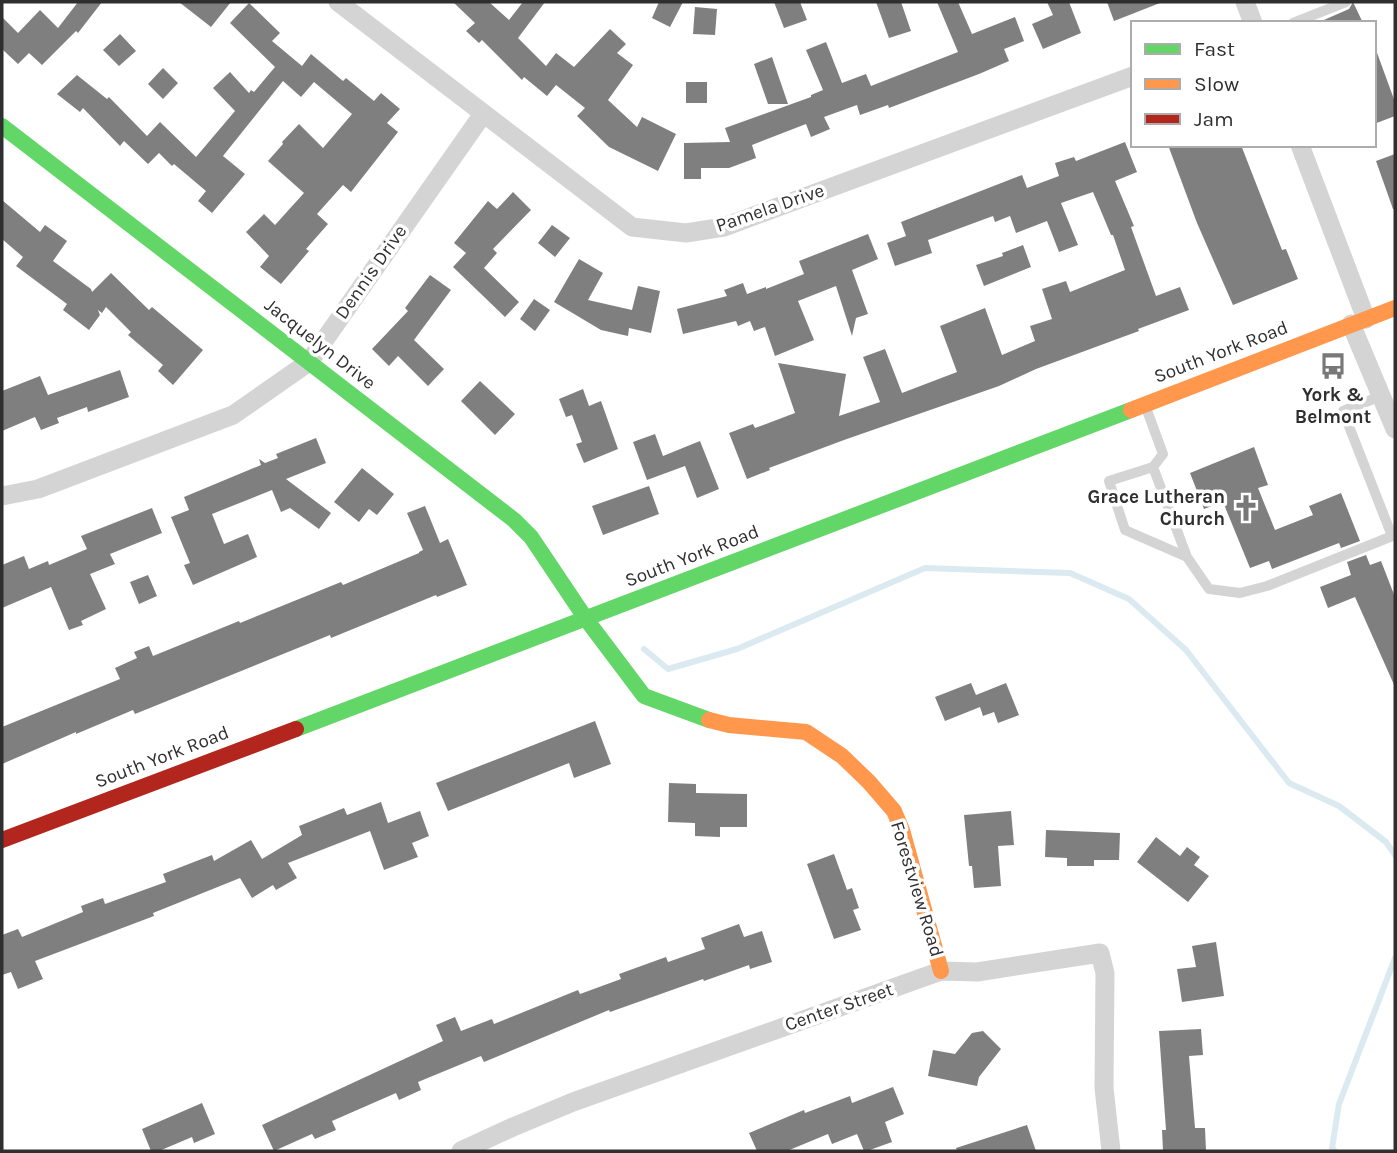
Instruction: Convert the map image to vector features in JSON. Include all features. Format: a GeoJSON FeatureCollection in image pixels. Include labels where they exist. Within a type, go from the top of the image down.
{"type":"FeatureCollection","features":[{"type":"Feature","properties":{"kind":"main road","name":"Jacquelyn Drive"},"geometry":{"type":"LineString","coordinates":[[2,126],[514,520],[531,537],[586,619]]}},
{"type":"Feature","properties":{"kind":"main road","name":"South York Road"},"geometry":{"type":"LineString","coordinates":[[2,839],[586,619],[1395,308]]}},
{"type":"Feature","properties":{"kind":"main road","name":"Forestview Road"},"geometry":{"type":"LineString","coordinates":[[586,619],[644,696],[697,718],[729,725],[806,733],[842,756],[869,782],[894,811],[902,830],[941,971]]}},
{"type":"Feature","properties":{"kind":"street","name":"Pamela Drive"},"geometry":{"type":"LineString","coordinates":[[338,2],[632,226],[686,233],[724,227],[1131,77]]}},
{"type":"Feature","properties":{"kind":"street"},"geometry":{"type":"LineString","coordinates":[[1245,2],[1252,21]]}},
{"type":"Feature","properties":{"kind":"street","name":"Dennis Drive"},"geometry":{"type":"LineString","coordinates":[[2,496],[38,489],[233,415],[309,362],[483,114]]}},
{"type":"Feature","properties":{"kind":"street"},"geometry":{"type":"LineString","coordinates":[[1301,147],[1381,396],[1395,429]]}},
{"type":"Feature","properties":{"kind":"street","name":"Center Street"},"geometry":{"type":"LineString","coordinates":[[461,1151],[573,1102],[941,971],[977,972],[1100,953],[1105,973],[1104,1088],[1111,1151]]}},
{"type":"Feature","properties":{"kind":"lane"},"geometry":{"type":"LineString","coordinates":[[1298,21],[1346,2]]}},
{"type":"Feature","properties":{"kind":"lane"},"geometry":{"type":"LineString","coordinates":[[1153,467],[1187,558],[1209,589],[1240,593],[1267,586],[1394,535],[1343,411],[1381,396]]}},
{"type":"Feature","properties":{"kind":"lane"},"geometry":{"type":"LineString","coordinates":[[1144,404],[1163,454],[1153,467],[1109,481],[1125,530],[1187,558]]}},
{"type":"Feature","properties":{"kind":"building"},"geometry":{"type":"Polygon","coordinates":[[[78,2],[102,2],[78,33],[76,31],[42,65],[29,53],[18,64],[2,49],[2,17],[18,33],[40,10],[58,28],[78,2]]]}},
{"type":"Feature","properties":{"kind":"building"},"geometry":{"type":"Polygon","coordinates":[[[179,2],[231,2],[211,27],[179,2]]]}},
{"type":"Feature","properties":{"kind":"building"},"geometry":{"type":"Polygon","coordinates":[[[453,2],[489,2],[509,20],[523,2],[545,2],[518,38],[546,66],[556,53],[574,67],[610,29],[626,44],[617,53],[633,65],[608,100],[637,127],[642,117],[676,134],[658,171],[609,147],[577,116],[585,108],[556,85],[547,96],[524,77],[522,80],[482,40],[479,43],[466,31],[475,23],[453,2]]]}},
{"type":"Feature","properties":{"kind":"building"},"geometry":{"type":"Polygon","coordinates":[[[659,2],[683,2],[670,27],[652,18],[659,2]]]}},
{"type":"Feature","properties":{"kind":"building"},"geometry":{"type":"Polygon","coordinates":[[[774,2],[800,2],[807,20],[784,28],[774,2]]]}},
{"type":"Feature","properties":{"kind":"building"},"geometry":{"type":"Polygon","coordinates":[[[876,2],[901,2],[911,31],[889,38],[876,2]]]}},
{"type":"Feature","properties":{"kind":"building"},"geometry":{"type":"Polygon","coordinates":[[[937,2],[958,2],[972,34],[1015,17],[1024,41],[1004,49],[1009,61],[979,74],[889,108],[888,105],[860,115],[857,105],[824,117],[830,129],[811,137],[806,124],[752,145],[756,158],[729,168],[701,168],[701,179],[684,179],[684,143],[730,142],[725,128],[811,97],[823,90],[806,50],[826,42],[842,83],[866,74],[871,86],[958,52],[937,2]]]}},
{"type":"Feature","properties":{"kind":"building"},"geometry":{"type":"Polygon","coordinates":[[[1047,2],[1069,2],[1081,33],[1043,49],[1032,24],[1053,15],[1047,2]]]}},
{"type":"Feature","properties":{"kind":"building"},"geometry":{"type":"Polygon","coordinates":[[[1107,2],[1160,2],[1160,3],[1114,21],[1107,2]]]}},
{"type":"Feature","properties":{"kind":"building"},"geometry":{"type":"Polygon","coordinates":[[[1353,2],[1362,21],[1322,21],[1349,9],[1353,2]]]}},
{"type":"Feature","properties":{"kind":"building"},"geometry":{"type":"Polygon","coordinates":[[[249,3],[280,33],[272,41],[302,66],[311,54],[343,81],[346,78],[374,101],[381,93],[400,109],[387,123],[398,132],[351,192],[343,185],[317,214],[328,224],[281,284],[260,267],[269,256],[246,232],[264,214],[275,225],[304,193],[268,161],[299,124],[323,148],[352,114],[314,82],[301,97],[283,81],[223,156],[245,174],[212,213],[198,201],[206,191],[174,164],[172,166],[159,153],[148,164],[124,141],[120,146],[83,108],[80,112],[57,94],[77,75],[107,99],[109,97],[147,136],[160,122],[196,157],[235,111],[213,88],[230,72],[249,93],[251,90],[254,92],[275,67],[230,23],[249,3]]]}},
{"type":"Feature","properties":{"kind":"building"},"geometry":{"type":"Polygon","coordinates":[[[695,7],[717,9],[715,35],[693,34],[695,7]]]}},
{"type":"Feature","properties":{"kind":"building"},"geometry":{"type":"Polygon","coordinates":[[[120,34],[136,51],[119,66],[103,50],[120,34]]]}},
{"type":"Feature","properties":{"kind":"building"},"geometry":{"type":"Polygon","coordinates":[[[1376,50],[1395,102],[1395,116],[1376,123],[1376,50]]]}},
{"type":"Feature","properties":{"kind":"building"},"geometry":{"type":"Polygon","coordinates":[[[772,57],[788,104],[768,104],[754,64],[772,57]]]}},
{"type":"Feature","properties":{"kind":"building"},"geometry":{"type":"Polygon","coordinates":[[[163,68],[178,83],[163,99],[148,84],[163,68]]]}},
{"type":"Feature","properties":{"kind":"building"},"geometry":{"type":"Polygon","coordinates":[[[686,82],[707,82],[707,103],[686,103],[686,82]]]}},
{"type":"Feature","properties":{"kind":"building"},"geometry":{"type":"Polygon","coordinates":[[[1125,142],[1137,172],[1115,181],[1134,226],[1131,227],[1156,296],[1180,287],[1189,310],[999,386],[844,440],[747,479],[729,433],[753,424],[755,428],[795,413],[778,363],[846,374],[839,416],[880,402],[863,357],[885,349],[902,393],[957,372],[940,326],[985,308],[1002,355],[1035,341],[1030,326],[1052,319],[1042,289],[1066,281],[1070,292],[1125,270],[1113,235],[1093,192],[1061,203],[1078,245],[1059,252],[1047,221],[1016,233],[1010,216],[995,222],[993,216],[928,240],[932,253],[895,266],[887,243],[906,236],[901,222],[1022,175],[1027,188],[1059,176],[1055,163],[1074,157],[1076,161],[1125,142]]]}},
{"type":"Feature","properties":{"kind":"building"},"geometry":{"type":"Polygon","coordinates":[[[1169,147],[1242,147],[1282,250],[1286,249],[1298,279],[1233,305],[1197,223],[1169,147]]]}},
{"type":"Feature","properties":{"kind":"building"},"geometry":{"type":"Polygon","coordinates":[[[1395,154],[1395,209],[1393,209],[1376,161],[1395,154]]]}},
{"type":"Feature","properties":{"kind":"building"},"geometry":{"type":"Polygon","coordinates":[[[513,192],[531,210],[493,249],[497,253],[484,268],[519,302],[505,317],[453,267],[466,253],[454,243],[488,201],[497,209],[513,192]]]}},
{"type":"Feature","properties":{"kind":"building"},"geometry":{"type":"Polygon","coordinates":[[[2,200],[40,232],[45,225],[67,241],[53,261],[92,292],[111,273],[149,310],[152,307],[203,350],[173,385],[158,371],[163,365],[128,335],[131,332],[106,307],[102,313],[98,310],[100,315],[89,330],[63,310],[67,304],[16,266],[23,257],[2,239],[2,200]]]}},
{"type":"Feature","properties":{"kind":"building"},"geometry":{"type":"Polygon","coordinates":[[[552,225],[570,238],[555,257],[538,243],[552,225]]]}},
{"type":"Feature","properties":{"kind":"building"},"geometry":{"type":"Polygon","coordinates":[[[868,234],[878,259],[852,270],[868,314],[856,318],[852,336],[836,286],[798,301],[814,340],[775,356],[765,327],[754,331],[750,321],[738,326],[736,321],[683,334],[677,309],[727,296],[724,290],[743,283],[747,294],[766,289],[804,274],[799,261],[868,234]]]}},
{"type":"Feature","properties":{"kind":"building"},"geometry":{"type":"Polygon","coordinates":[[[1023,245],[1031,267],[984,286],[976,265],[1003,256],[1002,253],[1023,245]]]}},
{"type":"Feature","properties":{"kind":"building"},"geometry":{"type":"Polygon","coordinates":[[[579,259],[603,273],[588,300],[632,310],[638,286],[660,291],[651,333],[629,328],[628,336],[601,330],[554,302],[579,259]]]}},
{"type":"Feature","properties":{"kind":"building"},"geometry":{"type":"Polygon","coordinates":[[[430,275],[451,290],[414,340],[444,369],[428,386],[398,356],[389,366],[372,349],[408,311],[405,308],[430,275]]]}},
{"type":"Feature","properties":{"kind":"building"},"geometry":{"type":"Polygon","coordinates":[[[534,299],[550,310],[535,331],[520,319],[534,299]]]}},
{"type":"Feature","properties":{"kind":"building"},"geometry":{"type":"Polygon","coordinates":[[[120,370],[129,397],[88,412],[87,407],[57,418],[59,423],[41,430],[35,417],[2,431],[2,391],[40,376],[48,395],[120,370]]]}},
{"type":"Feature","properties":{"kind":"building"},"geometry":{"type":"Polygon","coordinates":[[[480,381],[515,414],[495,435],[461,401],[480,381]]]}},
{"type":"Feature","properties":{"kind":"building"},"geometry":{"type":"Polygon","coordinates":[[[583,389],[589,406],[601,401],[618,449],[584,463],[576,444],[582,442],[572,415],[566,417],[559,399],[583,389]]]}},
{"type":"Feature","properties":{"kind":"building"},"geometry":{"type":"Polygon","coordinates":[[[655,434],[663,456],[700,441],[719,489],[697,498],[685,466],[647,480],[633,442],[655,434]]]}},
{"type":"Feature","properties":{"kind":"building"},"geometry":{"type":"Polygon","coordinates":[[[316,438],[326,463],[286,479],[331,513],[319,529],[290,508],[281,512],[272,490],[212,514],[224,544],[248,534],[257,557],[193,585],[184,565],[190,563],[171,517],[189,510],[184,497],[261,465],[259,459],[265,463],[278,458],[276,454],[316,438]]]}},
{"type":"Feature","properties":{"kind":"building","name":"Grace Lutheran Church"},"geometry":{"type":"Polygon","coordinates":[[[1254,447],[1268,485],[1258,488],[1275,530],[1313,515],[1309,506],[1341,493],[1360,541],[1341,548],[1339,543],[1272,569],[1269,561],[1250,568],[1223,502],[1204,509],[1190,473],[1254,447]]]}},
{"type":"Feature","properties":{"kind":"building"},"geometry":{"type":"Polygon","coordinates":[[[362,468],[394,494],[377,515],[369,509],[359,522],[334,502],[362,468]]]}},
{"type":"Feature","properties":{"kind":"building"},"geometry":{"type":"Polygon","coordinates":[[[649,486],[659,514],[603,535],[592,506],[649,486]]]}},
{"type":"Feature","properties":{"kind":"building"},"geometry":{"type":"Polygon","coordinates":[[[425,506],[440,543],[448,539],[467,585],[331,638],[330,635],[135,714],[133,710],[2,764],[2,727],[120,679],[115,668],[137,658],[134,652],[149,646],[153,656],[341,582],[343,585],[419,553],[423,550],[407,513],[425,506]]]}},
{"type":"Feature","properties":{"kind":"building"},"geometry":{"type":"Polygon","coordinates":[[[152,508],[162,533],[110,554],[115,564],[90,574],[106,609],[81,621],[83,625],[69,630],[51,587],[2,608],[2,565],[24,556],[29,569],[48,561],[49,565],[87,549],[81,536],[152,508]]]}},
{"type":"Feature","properties":{"kind":"building"},"geometry":{"type":"Polygon","coordinates":[[[1366,555],[1370,565],[1381,561],[1395,597],[1395,687],[1355,597],[1328,608],[1320,587],[1351,575],[1347,562],[1366,555]]]}},
{"type":"Feature","properties":{"kind":"building"},"geometry":{"type":"Polygon","coordinates":[[[148,575],[157,596],[139,604],[130,582],[148,575]]]}},
{"type":"Feature","properties":{"kind":"building"},"geometry":{"type":"Polygon","coordinates":[[[971,683],[976,695],[1006,683],[1019,715],[998,723],[994,712],[983,716],[980,707],[945,721],[935,697],[971,683]]]}},
{"type":"Feature","properties":{"kind":"building"},"geometry":{"type":"Polygon","coordinates":[[[595,721],[611,764],[574,778],[569,763],[448,811],[436,783],[595,721]]]}},
{"type":"Feature","properties":{"kind":"building"},"geometry":{"type":"Polygon","coordinates":[[[669,783],[696,784],[696,793],[747,794],[747,827],[720,827],[720,837],[695,836],[695,823],[668,822],[669,783]]]}},
{"type":"Feature","properties":{"kind":"building"},"geometry":{"type":"Polygon","coordinates":[[[381,802],[388,823],[420,811],[429,836],[412,843],[418,857],[384,870],[370,831],[288,863],[297,878],[276,890],[273,885],[252,898],[240,878],[153,913],[154,916],[35,961],[43,979],[18,989],[11,972],[2,975],[2,935],[18,929],[22,937],[83,912],[81,906],[103,898],[105,904],[166,882],[163,874],[212,855],[214,861],[251,840],[262,859],[302,835],[299,826],[344,808],[347,815],[381,802]]]}},
{"type":"Feature","properties":{"kind":"building"},"geometry":{"type":"Polygon","coordinates":[[[1011,811],[1014,845],[998,846],[1001,886],[974,888],[964,815],[1011,811]]]}},
{"type":"Feature","properties":{"kind":"building"},"geometry":{"type":"Polygon","coordinates":[[[1046,830],[1120,833],[1119,860],[1094,860],[1094,866],[1067,866],[1067,858],[1045,857],[1046,830]]]}},
{"type":"Feature","properties":{"kind":"building"},"geometry":{"type":"Polygon","coordinates":[[[1156,837],[1180,856],[1187,847],[1200,857],[1194,865],[1209,876],[1188,902],[1137,862],[1156,837]]]}},
{"type":"Feature","properties":{"kind":"building"},"geometry":{"type":"Polygon","coordinates":[[[834,854],[847,890],[852,888],[859,908],[853,910],[861,930],[834,939],[807,864],[834,854]]]}},
{"type":"Feature","properties":{"kind":"building"},"geometry":{"type":"Polygon","coordinates":[[[739,924],[744,937],[762,931],[772,962],[750,969],[749,965],[610,1012],[609,1010],[484,1062],[481,1056],[418,1082],[421,1090],[399,1100],[396,1093],[332,1121],[336,1130],[315,1139],[312,1134],[274,1151],[262,1125],[443,1041],[436,1025],[455,1017],[461,1031],[492,1019],[494,1024],[578,990],[580,994],[621,979],[619,974],[666,957],[668,962],[705,949],[701,938],[739,924]]]}},
{"type":"Feature","properties":{"kind":"building"},"geometry":{"type":"Polygon","coordinates":[[[1216,942],[1224,996],[1182,1002],[1177,969],[1196,967],[1192,946],[1216,942]]]}},
{"type":"Feature","properties":{"kind":"building"},"geometry":{"type":"Polygon","coordinates":[[[1201,1029],[1203,1055],[1189,1056],[1195,1128],[1205,1128],[1206,1151],[1163,1151],[1162,1130],[1166,1130],[1159,1031],[1201,1029]]]}},
{"type":"Feature","properties":{"kind":"building"},"geometry":{"type":"Polygon","coordinates":[[[983,1031],[1001,1049],[979,1077],[977,1086],[928,1076],[933,1050],[955,1054],[972,1033],[983,1031]]]}},
{"type":"Feature","properties":{"kind":"building"},"geometry":{"type":"Polygon","coordinates":[[[893,1087],[904,1114],[885,1122],[892,1142],[867,1151],[864,1151],[857,1134],[832,1144],[828,1134],[787,1151],[757,1151],[749,1133],[804,1110],[805,1113],[850,1096],[852,1103],[893,1087]]]}},
{"type":"Feature","properties":{"kind":"building"},"geometry":{"type":"Polygon","coordinates":[[[202,1103],[215,1134],[194,1143],[192,1137],[159,1151],[151,1151],[142,1129],[202,1103]]]}},
{"type":"Feature","properties":{"kind":"building"},"geometry":{"type":"Polygon","coordinates":[[[1027,1125],[1036,1151],[957,1151],[956,1148],[1027,1125]]]}},
{"type":"Feature","properties":{"kind":"waterway"},"geometry":{"type":"LineString","coordinates":[[644,649],[668,669],[737,649],[925,568],[1070,573],[1129,599],[1186,650],[1289,783],[1339,806],[1386,842],[1395,855]]}},
{"type":"Feature","properties":{"kind":"waterway"},"geometry":{"type":"LineString","coordinates":[[1335,1151],[1332,1148],[1339,1104],[1395,958]]}},
{"type":"Feature","properties":{"kind":"traffic: fast"},"geometry":{"type":"LineString","coordinates":[[2,126],[514,520],[531,537],[586,619],[644,696],[709,720]]}},
{"type":"Feature","properties":{"kind":"traffic: fast"},"geometry":{"type":"LineString","coordinates":[[296,729],[1131,410]]}},
{"type":"Feature","properties":{"kind":"traffic: slow"},"geometry":{"type":"LineString","coordinates":[[1131,410],[1395,308]]}},
{"type":"Feature","properties":{"kind":"traffic: slow"},"geometry":{"type":"LineString","coordinates":[[709,720],[729,725],[806,732],[842,756],[869,782],[894,811],[902,830],[941,971]]}},
{"type":"Feature","properties":{"kind":"traffic: jam"},"geometry":{"type":"LineString","coordinates":[[2,840],[296,729]]}},
{"type":"Feature","properties":{"kind":"place","name":"York & Belmont"},"geometry":{"type":"Point","coordinates":[1333,366]}},
{"type":"Feature","properties":{"kind":"place","name":"Grace Lutheran Church"},"geometry":{"type":"Point","coordinates":[1246,508]}}]}
